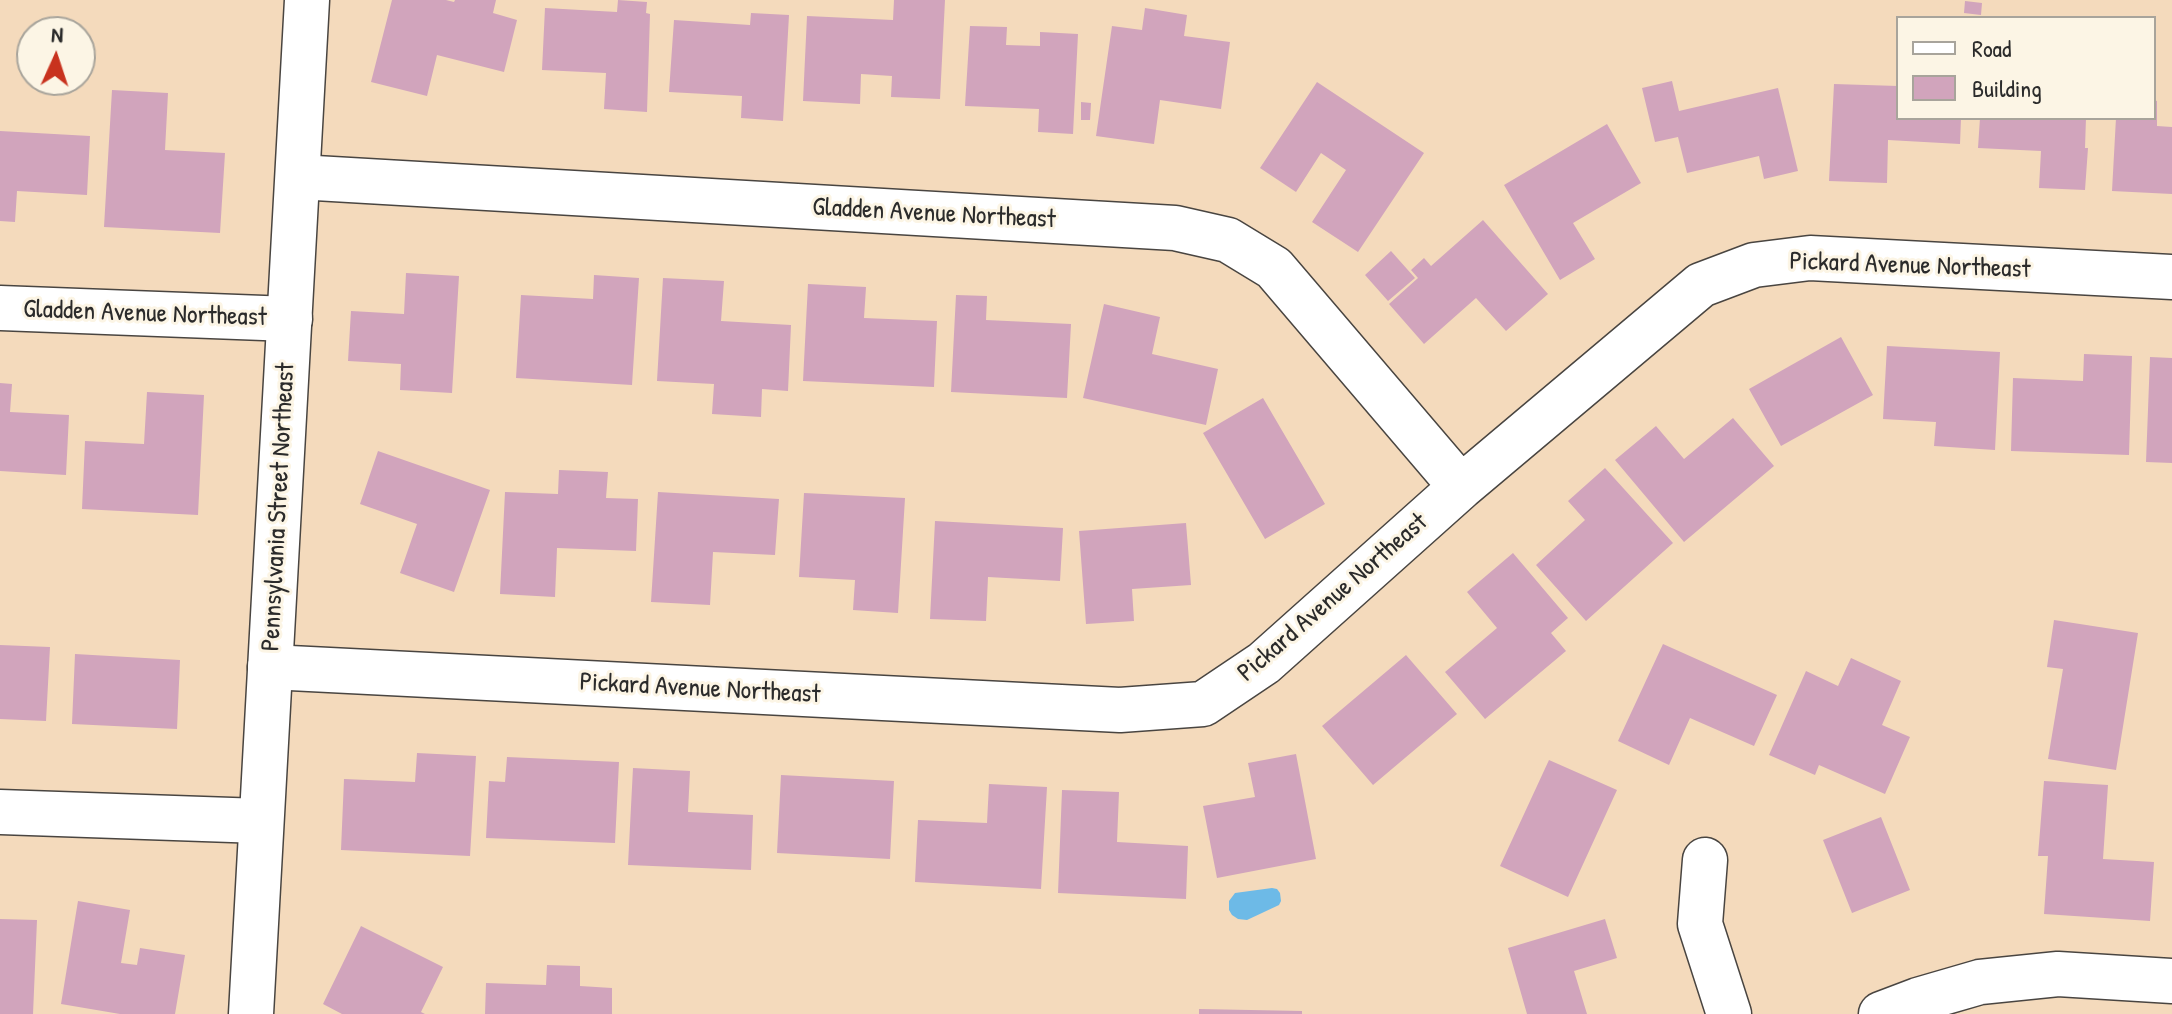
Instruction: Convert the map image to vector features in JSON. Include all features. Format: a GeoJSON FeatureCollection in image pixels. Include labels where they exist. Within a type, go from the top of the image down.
{"type":"FeatureCollection","features":[{"type":"Feature","properties":{"kind":"street","name":"Pennsylvania Street Northeast"},"geometry":{"type":"LineString","coordinates":[[251,1014],[307,0]]}},
{"type":"Feature","properties":{"kind":"street","name":"Gladden Avenue Northeast"},"geometry":{"type":"LineString","coordinates":[[298,177],[1175,228],[1228,240],[1274,268],[1461,487]]}},
{"type":"Feature","properties":{"kind":"street","name":"Pickard Avenue Northeast"},"geometry":{"type":"LineString","coordinates":[[270,667],[1120,710],[1203,704],[1264,663],[1461,487],[1701,285],[1754,265],[1810,258],[2172,277]]}},
{"type":"Feature","properties":{"kind":"street","name":"Gladden Avenue Northeast"},"geometry":{"type":"LineString","coordinates":[[0,308],[290,319]]}},
{"type":"Feature","properties":{"kind":"street"},"geometry":{"type":"LineString","coordinates":[[0,812],[261,821]]}},
{"type":"Feature","properties":{"kind":"street"},"geometry":{"type":"LineString","coordinates":[[1705,860],[1700,924],[1729,1014]]}},
{"type":"Feature","properties":{"kind":"street"},"geometry":{"type":"LineString","coordinates":[[1881,1014],[1980,982],[1996,980],[2058,974],[2172,981]]}},
{"type":"Feature","properties":{"kind":"water"},"geometry":{"type":"Polygon","coordinates":[[[1272,888],[1280,893],[1279,905],[1247,920],[1238,919],[1229,910],[1229,901],[1235,893],[1272,888]]]}},
{"type":"Feature","properties":{"kind":"building"},"geometry":{"type":"Polygon","coordinates":[[[392,0],[496,0],[493,13],[517,20],[504,72],[437,55],[427,96],[371,82],[392,0]]]}},
{"type":"Feature","properties":{"kind":"building"},"geometry":{"type":"Polygon","coordinates":[[[618,0],[647,2],[646,13],[650,14],[647,112],[604,109],[606,73],[542,70],[545,8],[617,12],[618,0]]]}},
{"type":"Feature","properties":{"kind":"building"},"geometry":{"type":"Polygon","coordinates":[[[894,0],[945,0],[940,99],[891,97],[892,76],[861,74],[860,104],[803,101],[807,16],[893,20],[894,0]]]}},
{"type":"Feature","properties":{"kind":"building"},"geometry":{"type":"Polygon","coordinates":[[[1965,1],[1982,3],[1981,15],[1964,13],[1965,1]]]}},
{"type":"Feature","properties":{"kind":"building"},"geometry":{"type":"Polygon","coordinates":[[[1145,8],[1187,15],[1184,36],[1230,42],[1221,109],[1160,100],[1154,144],[1096,136],[1112,26],[1142,30],[1145,8]]]}},
{"type":"Feature","properties":{"kind":"building"},"geometry":{"type":"Polygon","coordinates":[[[751,13],[789,15],[783,121],[741,118],[742,96],[669,92],[674,20],[750,25],[751,13]]]}},
{"type":"Feature","properties":{"kind":"building"},"geometry":{"type":"Polygon","coordinates":[[[970,26],[1007,27],[1006,45],[1040,46],[1040,32],[1078,34],[1073,134],[1038,132],[1039,109],[965,106],[970,26]]]}},
{"type":"Feature","properties":{"kind":"building"},"geometry":{"type":"Polygon","coordinates":[[[1672,81],[1679,111],[1778,88],[1798,171],[1764,179],[1759,156],[1687,173],[1678,137],[1655,142],[1642,88],[1672,81]]]}},
{"type":"Feature","properties":{"kind":"building"},"geometry":{"type":"Polygon","coordinates":[[[1317,82],[1424,153],[1358,252],[1312,222],[1346,170],[1321,153],[1296,192],[1260,168],[1317,82]]]}},
{"type":"Feature","properties":{"kind":"building"},"geometry":{"type":"Polygon","coordinates":[[[1834,84],[1896,86],[1896,120],[1961,120],[1960,144],[1888,140],[1887,183],[1829,181],[1834,84]]]}},
{"type":"Feature","properties":{"kind":"building"},"geometry":{"type":"Polygon","coordinates":[[[112,90],[168,93],[165,150],[225,153],[220,233],[104,227],[112,90]]]}},
{"type":"Feature","properties":{"kind":"building"},"geometry":{"type":"Polygon","coordinates":[[[2157,101],[2157,126],[2172,127],[2172,194],[2112,191],[2116,120],[2156,120],[2157,101]]]}},
{"type":"Feature","properties":{"kind":"building"},"geometry":{"type":"Polygon","coordinates":[[[1081,102],[1091,103],[1090,120],[1081,120],[1081,102]]]}},
{"type":"Feature","properties":{"kind":"building"},"geometry":{"type":"Polygon","coordinates":[[[1980,120],[2086,120],[2085,148],[2088,148],[2085,190],[2039,188],[2041,151],[1978,148],[1980,120]]]}},
{"type":"Feature","properties":{"kind":"building"},"geometry":{"type":"Polygon","coordinates":[[[1607,124],[1641,183],[1573,223],[1595,259],[1560,280],[1504,185],[1607,124]]]}},
{"type":"Feature","properties":{"kind":"building"},"geometry":{"type":"Polygon","coordinates":[[[0,131],[90,136],[87,195],[17,191],[15,222],[0,221],[0,131]]]}},
{"type":"Feature","properties":{"kind":"building"},"geometry":{"type":"Polygon","coordinates":[[[1483,220],[1548,294],[1506,331],[1476,298],[1424,344],[1389,304],[1418,278],[1411,270],[1424,258],[1431,266],[1483,220]]]}},
{"type":"Feature","properties":{"kind":"building"},"geometry":{"type":"Polygon","coordinates":[[[1391,251],[1415,278],[1388,301],[1365,275],[1391,251]]]}},
{"type":"Feature","properties":{"kind":"building"},"geometry":{"type":"Polygon","coordinates":[[[406,273],[459,276],[452,393],[400,390],[401,364],[348,361],[351,311],[404,314],[406,273]]]}},
{"type":"Feature","properties":{"kind":"building"},"geometry":{"type":"Polygon","coordinates":[[[594,275],[639,278],[632,385],[516,378],[521,295],[593,299],[594,275]]]}},
{"type":"Feature","properties":{"kind":"building"},"geometry":{"type":"Polygon","coordinates":[[[663,278],[724,281],[721,321],[791,325],[788,391],[762,389],[761,417],[712,414],[714,384],[657,381],[663,278]]]}},
{"type":"Feature","properties":{"kind":"building"},"geometry":{"type":"Polygon","coordinates":[[[808,284],[866,287],[864,318],[937,321],[934,387],[803,381],[808,284]]]}},
{"type":"Feature","properties":{"kind":"building"},"geometry":{"type":"Polygon","coordinates":[[[956,295],[987,296],[986,320],[1071,324],[1067,398],[951,392],[956,295]]]}},
{"type":"Feature","properties":{"kind":"building"},"geometry":{"type":"Polygon","coordinates":[[[1104,304],[1160,317],[1152,354],[1218,369],[1206,425],[1083,398],[1104,304]]]}},
{"type":"Feature","properties":{"kind":"building"},"geometry":{"type":"Polygon","coordinates":[[[1841,337],[1873,395],[1781,446],[1749,389],[1841,337]]]}},
{"type":"Feature","properties":{"kind":"building"},"geometry":{"type":"Polygon","coordinates":[[[1887,346],[2000,352],[1995,450],[1934,446],[1936,422],[1883,419],[1887,346]]]}},
{"type":"Feature","properties":{"kind":"building"},"geometry":{"type":"Polygon","coordinates":[[[2084,354],[2132,356],[2129,455],[2011,451],[2013,378],[2083,381],[2084,354]]]}},
{"type":"Feature","properties":{"kind":"building"},"geometry":{"type":"Polygon","coordinates":[[[2150,357],[2172,358],[2172,463],[2146,462],[2150,357]]]}},
{"type":"Feature","properties":{"kind":"building"},"geometry":{"type":"Polygon","coordinates":[[[0,383],[12,384],[10,412],[69,415],[66,475],[0,471],[0,383]]]}},
{"type":"Feature","properties":{"kind":"building"},"geometry":{"type":"Polygon","coordinates":[[[147,392],[204,395],[198,515],[82,509],[85,441],[144,444],[147,392]]]}},
{"type":"Feature","properties":{"kind":"building"},"geometry":{"type":"Polygon","coordinates":[[[1263,398],[1325,504],[1265,539],[1203,433],[1263,398]]]}},
{"type":"Feature","properties":{"kind":"building"},"geometry":{"type":"Polygon","coordinates":[[[1733,418],[1774,466],[1684,542],[1615,460],[1656,426],[1684,459],[1733,418]]]}},
{"type":"Feature","properties":{"kind":"building"},"geometry":{"type":"Polygon","coordinates":[[[378,451],[490,490],[454,592],[400,573],[417,524],[360,504],[378,451]]]}},
{"type":"Feature","properties":{"kind":"building"},"geometry":{"type":"Polygon","coordinates":[[[1605,468],[1673,543],[1586,621],[1536,565],[1585,520],[1568,501],[1605,468]]]}},
{"type":"Feature","properties":{"kind":"building"},"geometry":{"type":"Polygon","coordinates":[[[559,470],[608,472],[606,498],[638,499],[636,551],[557,548],[555,597],[500,594],[505,492],[558,494],[559,470]]]}},
{"type":"Feature","properties":{"kind":"building"},"geometry":{"type":"Polygon","coordinates":[[[658,492],[779,499],[775,555],[713,552],[710,605],[651,602],[658,492]]]}},
{"type":"Feature","properties":{"kind":"building"},"geometry":{"type":"Polygon","coordinates":[[[804,493],[905,498],[898,613],[853,610],[855,580],[799,577],[804,493]]]}},
{"type":"Feature","properties":{"kind":"building"},"geometry":{"type":"Polygon","coordinates":[[[935,521],[1063,528],[1060,581],[988,577],[986,621],[930,619],[935,521]]]}},
{"type":"Feature","properties":{"kind":"building"},"geometry":{"type":"Polygon","coordinates":[[[1186,523],[1191,585],[1132,589],[1134,621],[1086,624],[1079,531],[1186,523]]]}},
{"type":"Feature","properties":{"kind":"building"},"geometry":{"type":"Polygon","coordinates":[[[1513,553],[1568,618],[1551,633],[1566,651],[1485,719],[1445,672],[1497,628],[1467,592],[1513,553]]]}},
{"type":"Feature","properties":{"kind":"building"},"geometry":{"type":"Polygon","coordinates":[[[2054,620],[2138,633],[2116,770],[2048,759],[2063,669],[2047,667],[2054,620]]]}},
{"type":"Feature","properties":{"kind":"building"},"geometry":{"type":"Polygon","coordinates":[[[1663,644],[1777,695],[1754,746],[1690,718],[1669,765],[1618,741],[1663,644]]]}},
{"type":"Feature","properties":{"kind":"building"},"geometry":{"type":"Polygon","coordinates":[[[0,645],[50,647],[46,721],[0,719],[0,645]]]}},
{"type":"Feature","properties":{"kind":"building"},"geometry":{"type":"Polygon","coordinates":[[[75,654],[180,660],[177,729],[72,724],[75,654]]]}},
{"type":"Feature","properties":{"kind":"building"},"geometry":{"type":"Polygon","coordinates":[[[1406,655],[1457,714],[1373,785],[1322,726],[1406,655]]]}},
{"type":"Feature","properties":{"kind":"building"},"geometry":{"type":"Polygon","coordinates":[[[1851,658],[1901,681],[1882,725],[1910,737],[1885,794],[1819,765],[1815,775],[1769,755],[1806,671],[1838,686],[1851,658]]]}},
{"type":"Feature","properties":{"kind":"building"},"geometry":{"type":"Polygon","coordinates":[[[417,753],[476,756],[470,856],[341,850],[344,779],[415,782],[417,753]]]}},
{"type":"Feature","properties":{"kind":"building"},"geometry":{"type":"Polygon","coordinates":[[[1296,754],[1316,859],[1217,878],[1203,806],[1255,797],[1248,763],[1296,754]]]}},
{"type":"Feature","properties":{"kind":"building"},"geometry":{"type":"Polygon","coordinates":[[[507,757],[619,762],[615,843],[486,838],[489,781],[505,782],[507,757]]]}},
{"type":"Feature","properties":{"kind":"building"},"geometry":{"type":"Polygon","coordinates":[[[1549,760],[1617,790],[1568,897],[1500,866],[1549,760]]]}},
{"type":"Feature","properties":{"kind":"building"},"geometry":{"type":"Polygon","coordinates":[[[633,768],[690,771],[688,812],[753,815],[751,870],[628,865],[633,768]]]}},
{"type":"Feature","properties":{"kind":"building"},"geometry":{"type":"Polygon","coordinates":[[[781,775],[894,781],[890,859],[777,853],[781,775]]]}},
{"type":"Feature","properties":{"kind":"building"},"geometry":{"type":"Polygon","coordinates":[[[2044,781],[2108,785],[2103,859],[2154,862],[2150,921],[2044,914],[2048,856],[2038,856],[2044,781]]]}},
{"type":"Feature","properties":{"kind":"building"},"geometry":{"type":"Polygon","coordinates":[[[989,784],[1047,787],[1041,889],[915,882],[918,820],[987,823],[989,784]]]}},
{"type":"Feature","properties":{"kind":"building"},"geometry":{"type":"Polygon","coordinates":[[[1062,790],[1119,792],[1117,842],[1188,846],[1186,899],[1058,893],[1062,790]]]}},
{"type":"Feature","properties":{"kind":"building"},"geometry":{"type":"Polygon","coordinates":[[[1881,817],[1910,890],[1852,913],[1823,840],[1881,817]]]}},
{"type":"Feature","properties":{"kind":"building"},"geometry":{"type":"Polygon","coordinates":[[[78,901],[130,910],[121,963],[137,965],[140,948],[185,955],[175,1014],[120,1014],[61,1004],[78,901]]]}},
{"type":"Feature","properties":{"kind":"building"},"geometry":{"type":"Polygon","coordinates":[[[0,919],[37,920],[33,1014],[0,1014],[0,919]]]}},
{"type":"Feature","properties":{"kind":"building"},"geometry":{"type":"Polygon","coordinates":[[[1605,919],[1617,958],[1574,971],[1587,1014],[1527,1014],[1508,948],[1605,919]]]}},
{"type":"Feature","properties":{"kind":"building"},"geometry":{"type":"Polygon","coordinates":[[[361,926],[443,967],[421,1012],[425,1014],[342,1014],[323,1004],[361,926]]]}},
{"type":"Feature","properties":{"kind":"building"},"geometry":{"type":"Polygon","coordinates":[[[547,965],[580,966],[580,986],[612,988],[612,1014],[485,1014],[486,983],[546,985],[547,965]]]}},
{"type":"Feature","properties":{"kind":"building"},"geometry":{"type":"Polygon","coordinates":[[[1199,1009],[1302,1011],[1302,1014],[1199,1014],[1199,1009]]]}}]}
